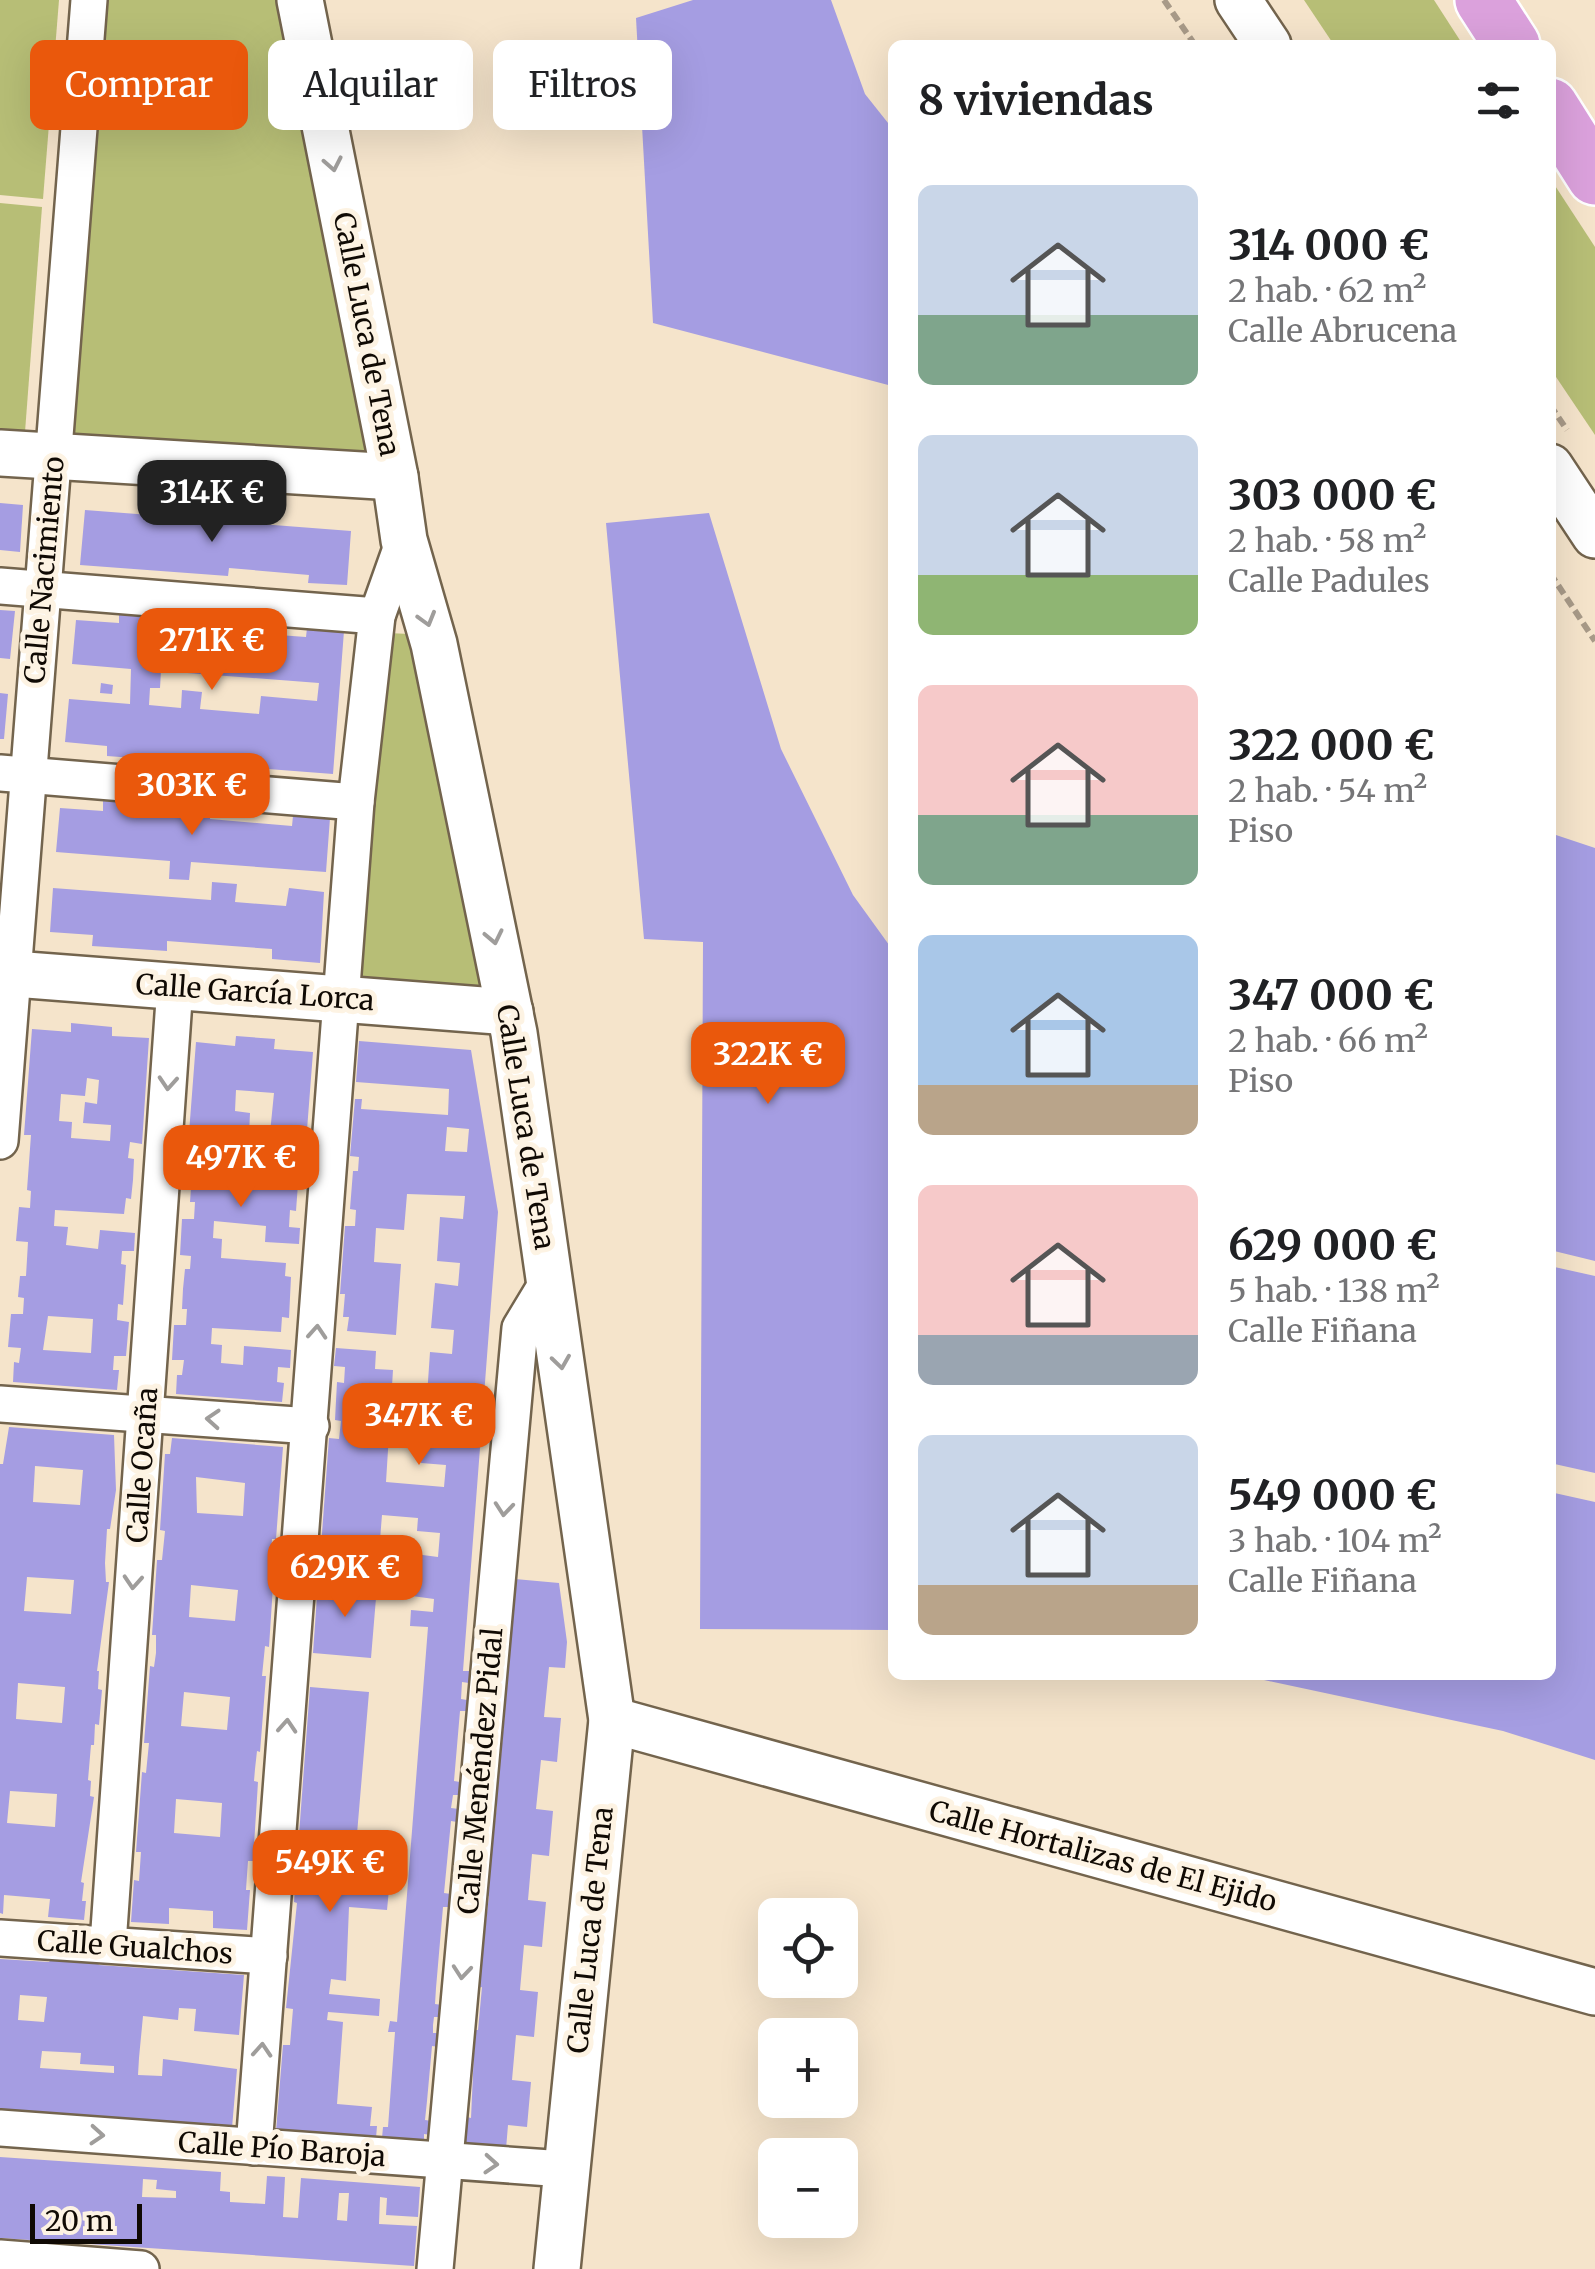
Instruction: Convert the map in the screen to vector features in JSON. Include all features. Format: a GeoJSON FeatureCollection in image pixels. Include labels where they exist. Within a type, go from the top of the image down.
{"type":"FeatureCollection","features":[{"type":"Feature","properties":{"kind":"highway"},"geometry":{"type":"LineString","coordinates":[[1483,0],[1509,40]]}},
{"type":"Feature","properties":{"kind":"highway"},"geometry":{"type":"LineString","coordinates":[[1556,115],[1595,177]]}},
{"type":"Feature","properties":{"kind":"street","name":"Calle Nacimiento"},"geometry":{"type":"LineString","coordinates":[[0,1141],[14,774],[42,590],[89,0]]}},
{"type":"Feature","properties":{"kind":"street","name":"Calle Luca de Tena"},"geometry":{"type":"LineString","coordinates":[[300,0],[404,540],[434,644],[510,1012],[612,1720],[564,2169],[557,2269]]}},
{"type":"Feature","properties":{"kind":"street"},"geometry":{"type":"LineString","coordinates":[[1238,0],[1265,40]]}},
{"type":"Feature","properties":{"kind":"street"},"geometry":{"type":"LineString","coordinates":[[0,452],[395,478]]}},
{"type":"Feature","properties":{"kind":"street"},"geometry":{"type":"LineString","coordinates":[[1556,476],[1595,534]]}},
{"type":"Feature","properties":{"kind":"street"},"geometry":{"type":"LineString","coordinates":[[254,2147],[356,802],[377,616],[404,540]]}},
{"type":"Feature","properties":{"kind":"street"},"geometry":{"type":"LineString","coordinates":[[0,586],[377,616]]}},
{"type":"Feature","properties":{"kind":"street"},"geometry":{"type":"LineString","coordinates":[[14,774],[356,802]]}},
{"type":"Feature","properties":{"kind":"street","name":"Calle García Lorca"},"geometry":{"type":"LineString","coordinates":[[6,974],[510,1012]]}},
{"type":"Feature","properties":{"kind":"street","name":"Calle Ocaña"},"geometry":{"type":"LineString","coordinates":[[108,1944],[175,986]]}},
{"type":"Feature","properties":{"kind":"street","name":"Calle Menéndez Pidal"},"geometry":{"type":"LineString","coordinates":[[435,2269],[520,1328],[549,1280]]}},
{"type":"Feature","properties":{"kind":"street"},"geometry":{"type":"LineString","coordinates":[[0,1404],[310,1426]]}},
{"type":"Feature","properties":{"kind":"street","name":"Calle Hortalizas de El Ejido"},"geometry":{"type":"LineString","coordinates":[[612,1720],[1595,1992]]}},
{"type":"Feature","properties":{"kind":"street","name":"Calle Gualchos"},"geometry":{"type":"LineString","coordinates":[[0,1938],[269,1956]]}},
{"type":"Feature","properties":{"kind":"street","name":"Calle Pío Baroja"},"geometry":{"type":"LineString","coordinates":[[0,2128],[564,2169]]}},
{"type":"Feature","properties":{"kind":"street"},"geometry":{"type":"LineString","coordinates":[[0,2258],[141,2269]]}},
{"type":"Feature","properties":{"kind":"path"},"geometry":{"type":"LineString","coordinates":[[1164,0],[1192,40]]}},
{"type":"Feature","properties":{"kind":"path"},"geometry":{"type":"LineString","coordinates":[[1556,583],[1595,641]]}},
{"type":"Feature","properties":{"kind":"green space"},"geometry":{"type":"Polygon","coordinates":[[[0,0],[59,0],[56,40],[30,40],[30,130],[49,130],[43,199],[0,195],[0,0]]]}},
{"type":"Feature","properties":{"kind":"green space"},"geometry":{"type":"Polygon","coordinates":[[[103,0],[282,0],[290,40],[268,40],[268,130],[308,130],[374,464],[65,449],[92,130],[248,130],[248,40],[100,40],[103,0]]]}},
{"type":"Feature","properties":{"kind":"green space"},"geometry":{"type":"Polygon","coordinates":[[[1304,0],[1434,0],[1460,40],[1331,40],[1304,0]]]}},
{"type":"Feature","properties":{"kind":"green space"},"geometry":{"type":"Polygon","coordinates":[[[1556,187],[1595,247],[1595,435],[1556,377],[1556,187]]]}},
{"type":"Feature","properties":{"kind":"green space"},"geometry":{"type":"Polygon","coordinates":[[[0,203],[42,207],[25,432],[0,430],[0,203]]]}},
{"type":"Feature","properties":{"kind":"green space"},"geometry":{"type":"Polygon","coordinates":[[[387,633],[410,634],[483,993],[355,984],[387,633]]]}},
{"type":"Feature","properties":{"kind":"building"},"geometry":{"type":"Polygon","coordinates":[[[693,0],[831,0],[865,94],[888,123],[888,385],[653,323],[642,130],[672,130],[672,40],[637,40],[636,18],[693,0]]]}},
{"type":"Feature","properties":{"kind":"building"},"geometry":{"type":"Polygon","coordinates":[[[164,499],[195,502],[195,519],[351,531],[347,585],[308,583],[309,575],[229,568],[228,576],[80,565],[85,510],[163,516],[164,499]]]}},
{"type":"Feature","properties":{"kind":"building"},"geometry":{"type":"Polygon","coordinates":[[[0,503],[23,505],[20,552],[0,550],[0,503]]]}},
{"type":"Feature","properties":{"kind":"building"},"geometry":{"type":"Polygon","coordinates":[[[709,513],[781,749],[853,895],[888,943],[888,1630],[700,1629],[703,942],[644,939],[606,523],[709,513]]]}},
{"type":"Feature","properties":{"kind":"building"},"geometry":{"type":"Polygon","coordinates":[[[0,610],[15,611],[10,659],[0,658],[0,610]]]}},
{"type":"Feature","properties":{"kind":"building"},"geometry":{"type":"Polygon","coordinates":[[[119,614],[227,622],[226,631],[265,634],[306,637],[307,628],[344,631],[333,774],[255,768],[256,757],[214,754],[214,764],[107,756],[107,746],[65,742],[69,699],[130,704],[131,669],[72,664],[76,620],[119,623],[119,614]],[[161,671],[160,688],[150,688],[149,705],[181,708],[182,690],[202,692],[200,709],[259,714],[261,696],[317,701],[319,683],[161,671]]]}},
{"type":"Feature","properties":{"kind":"building"},"geometry":{"type":"Polygon","coordinates":[[[101,683],[113,685],[112,694],[100,693],[101,683]]]}},
{"type":"Feature","properties":{"kind":"building"},"geometry":{"type":"Polygon","coordinates":[[[0,693],[8,694],[4,739],[0,739],[0,693]]]}},
{"type":"Feature","properties":{"kind":"building"},"geometry":{"type":"Polygon","coordinates":[[[103,801],[211,809],[210,819],[292,826],[293,816],[330,818],[326,872],[191,862],[189,880],[169,879],[170,861],[56,852],[60,808],[103,811],[103,801]]]}},
{"type":"Feature","properties":{"kind":"building"},"geometry":{"type":"Polygon","coordinates":[[[1556,835],[1595,848],[1595,1261],[1556,1251],[1556,835]]]}},
{"type":"Feature","properties":{"kind":"building"},"geometry":{"type":"Polygon","coordinates":[[[212,882],[237,884],[235,902],[286,906],[289,888],[324,892],[320,963],[272,959],[272,949],[167,941],[167,951],[92,946],[93,935],[50,932],[53,888],[211,900],[212,882]]]}},
{"type":"Feature","properties":{"kind":"building"},"geometry":{"type":"Polygon","coordinates":[[[71,1023],[112,1027],[112,1036],[149,1038],[142,1144],[130,1142],[128,1158],[134,1159],[133,1180],[124,1214],[55,1210],[54,1226],[68,1227],[66,1245],[98,1249],[100,1230],[135,1233],[134,1251],[122,1251],[121,1264],[126,1265],[123,1305],[118,1304],[117,1320],[129,1322],[126,1356],[114,1356],[113,1370],[119,1370],[117,1390],[13,1382],[14,1362],[19,1363],[21,1348],[8,1347],[11,1314],[23,1314],[24,1298],[18,1297],[20,1276],[26,1276],[28,1242],[16,1241],[19,1207],[30,1208],[31,1191],[27,1190],[31,1135],[24,1135],[32,1029],[71,1032],[71,1023]],[[87,1078],[85,1096],[61,1094],[59,1121],[72,1122],[71,1138],[110,1141],[111,1125],[83,1123],[85,1102],[97,1104],[99,1080],[87,1078]],[[48,1316],[43,1350],[91,1353],[93,1319],[48,1316]]]}},
{"type":"Feature","properties":{"kind":"building"},"geometry":{"type":"Polygon","coordinates":[[[236,1036],[275,1039],[274,1049],[313,1052],[305,1156],[294,1155],[293,1169],[299,1170],[296,1211],[290,1210],[289,1227],[300,1228],[299,1244],[265,1242],[266,1226],[214,1221],[213,1238],[222,1239],[221,1258],[286,1263],[285,1276],[291,1277],[289,1318],[282,1317],[281,1332],[212,1328],[211,1344],[222,1345],[221,1363],[243,1365],[244,1346],[291,1350],[290,1368],[278,1367],[277,1382],[284,1383],[282,1402],[176,1394],[177,1375],[182,1375],[184,1360],[172,1360],[174,1325],[186,1325],[183,1289],[191,1256],[180,1255],[182,1219],[194,1219],[195,1202],[190,1202],[193,1161],[198,1162],[199,1147],[188,1146],[196,1042],[235,1046],[236,1036]],[[236,1090],[235,1111],[250,1113],[249,1135],[226,1133],[224,1149],[268,1153],[274,1093],[236,1090]]]}},
{"type":"Feature","properties":{"kind":"building"},"geometry":{"type":"Polygon","coordinates":[[[359,1041],[471,1050],[498,1212],[463,1671],[470,1671],[469,1683],[462,1682],[461,1699],[467,1700],[466,1711],[460,1711],[454,1781],[460,1782],[459,1795],[453,1795],[451,1808],[459,1809],[457,1822],[451,1821],[444,1893],[451,1894],[450,1907],[443,1907],[435,2004],[442,2005],[441,2017],[434,2017],[433,2025],[433,2033],[440,2033],[439,2047],[432,2046],[425,2120],[432,2121],[431,2135],[424,2134],[424,2142],[382,2138],[383,2127],[388,2127],[395,2032],[388,2032],[390,2021],[397,2022],[428,1627],[410,1626],[411,1610],[433,1612],[434,1599],[412,1596],[415,1554],[438,1557],[440,1533],[417,1531],[418,1518],[382,1515],[379,1552],[321,1547],[329,1438],[339,1439],[341,1421],[335,1420],[337,1382],[344,1383],[345,1367],[334,1366],[336,1348],[376,1351],[375,1369],[393,1370],[386,1482],[444,1487],[446,1465],[421,1463],[425,1419],[448,1420],[450,1399],[427,1396],[430,1352],[452,1354],[454,1330],[431,1328],[435,1283],[458,1286],[460,1263],[437,1261],[440,1217],[463,1219],[465,1196],[407,1194],[404,1230],[376,1228],[374,1262],[401,1264],[396,1335],[347,1331],[349,1317],[343,1317],[345,1294],[340,1294],[345,1226],[355,1226],[356,1210],[350,1209],[353,1171],[358,1171],[359,1157],[350,1156],[355,1099],[362,1099],[361,1109],[448,1115],[449,1089],[356,1082],[359,1041]],[[447,1127],[445,1151],[467,1152],[469,1129],[447,1127]]]}},
{"type":"Feature","properties":{"kind":"building"},"geometry":{"type":"Polygon","coordinates":[[[1556,1267],[1595,1276],[1595,1473],[1556,1464],[1556,1267]]]}},
{"type":"Feature","properties":{"kind":"building"},"geometry":{"type":"Polygon","coordinates":[[[9,1427],[114,1435],[116,1490],[107,1529],[105,1563],[109,1582],[97,1671],[98,1689],[102,1690],[99,1725],[95,1724],[88,1780],[90,1796],[94,1797],[81,1882],[82,1901],[86,1901],[84,1920],[48,1917],[50,1899],[4,1895],[3,1914],[0,1913],[3,1464],[9,1427]],[[35,1466],[33,1502],[80,1505],[83,1470],[35,1466]],[[27,1577],[24,1611],[71,1614],[74,1580],[27,1577]],[[18,1683],[16,1719],[62,1723],[65,1687],[18,1683]],[[10,1791],[7,1823],[55,1827],[57,1794],[10,1791]]]}},
{"type":"Feature","properties":{"kind":"building"},"geometry":{"type":"Polygon","coordinates":[[[172,1438],[283,1447],[276,1539],[272,1539],[271,1555],[275,1555],[269,1647],[265,1646],[262,1676],[266,1676],[260,1752],[257,1751],[254,1781],[258,1782],[253,1861],[248,1861],[247,1930],[213,1928],[213,1911],[169,1908],[169,1924],[131,1922],[134,1880],[139,1881],[141,1852],[136,1852],[142,1772],[146,1773],[149,1743],[144,1743],[150,1666],[154,1667],[156,1653],[156,1635],[152,1635],[157,1560],[162,1560],[165,1531],[160,1530],[165,1454],[170,1454],[172,1438]],[[196,1477],[197,1513],[243,1516],[245,1483],[196,1477]],[[191,1585],[189,1617],[235,1621],[238,1590],[191,1585]],[[184,1692],[181,1726],[227,1730],[230,1697],[184,1692]],[[176,1799],[174,1833],[220,1837],[222,1803],[176,1799]]]}},
{"type":"Feature","properties":{"kind":"building"},"geometry":{"type":"Polygon","coordinates":[[[1556,1493],[1595,1502],[1595,1760],[1503,1731],[1264,1680],[1556,1680],[1556,1493]]]}},
{"type":"Feature","properties":{"kind":"building"},"geometry":{"type":"Polygon","coordinates":[[[515,1579],[559,1583],[567,1642],[565,1668],[549,1667],[544,1717],[561,1718],[557,1762],[541,1760],[536,1809],[553,1811],[549,1856],[532,1854],[528,1900],[546,1902],[542,1947],[524,1945],[520,1990],[538,1992],[534,2037],[516,2035],[512,2080],[531,2082],[527,2127],[508,2125],[506,2149],[465,2145],[467,2117],[471,2118],[475,2030],[482,1987],[478,1988],[497,1805],[493,1804],[497,1754],[501,1755],[505,1711],[501,1710],[503,1687],[507,1687],[515,1579]]]}},
{"type":"Feature","properties":{"kind":"building"},"geometry":{"type":"Polygon","coordinates":[[[318,1582],[377,1586],[371,1658],[313,1653],[318,1582]]]}},
{"type":"Feature","properties":{"kind":"building"},"geometry":{"type":"Polygon","coordinates":[[[310,1687],[369,1692],[357,1834],[393,1837],[392,1851],[401,1852],[400,1863],[391,1862],[391,1867],[399,1868],[398,1890],[389,1889],[387,1910],[349,1907],[346,1981],[331,1979],[329,1994],[380,1999],[379,2016],[328,2012],[327,2020],[343,2022],[337,2104],[372,2107],[370,2126],[377,2126],[376,2138],[276,2131],[283,2045],[290,2045],[293,2009],[286,2008],[297,1903],[294,1902],[310,1687]]]}},
{"type":"Feature","properties":{"kind":"building"},"geometry":{"type":"Polygon","coordinates":[[[53,1957],[96,1960],[99,1965],[244,1975],[239,2035],[194,2031],[196,2009],[179,2008],[178,2020],[143,2016],[139,2058],[138,2075],[162,2076],[163,2059],[237,2069],[232,2128],[0,2111],[0,1959],[49,1962],[53,1957]],[[20,1995],[18,2020],[44,2022],[47,1997],[20,1995]],[[42,2051],[40,2068],[114,2073],[114,2066],[80,2064],[81,2053],[42,2051]]]}},
{"type":"Feature","properties":{"kind":"building"},"geometry":{"type":"Polygon","coordinates":[[[0,2157],[221,2172],[220,2191],[230,2192],[230,2202],[265,2204],[267,2176],[285,2177],[283,2217],[298,2218],[301,2178],[420,2187],[418,2217],[386,2215],[387,2198],[380,2197],[379,2224],[417,2226],[414,2266],[0,2238],[0,2157]],[[143,2179],[142,2197],[176,2198],[176,2191],[156,2189],[157,2180],[143,2179]],[[339,2193],[337,2220],[347,2221],[349,2193],[339,2193]]]}}]}
